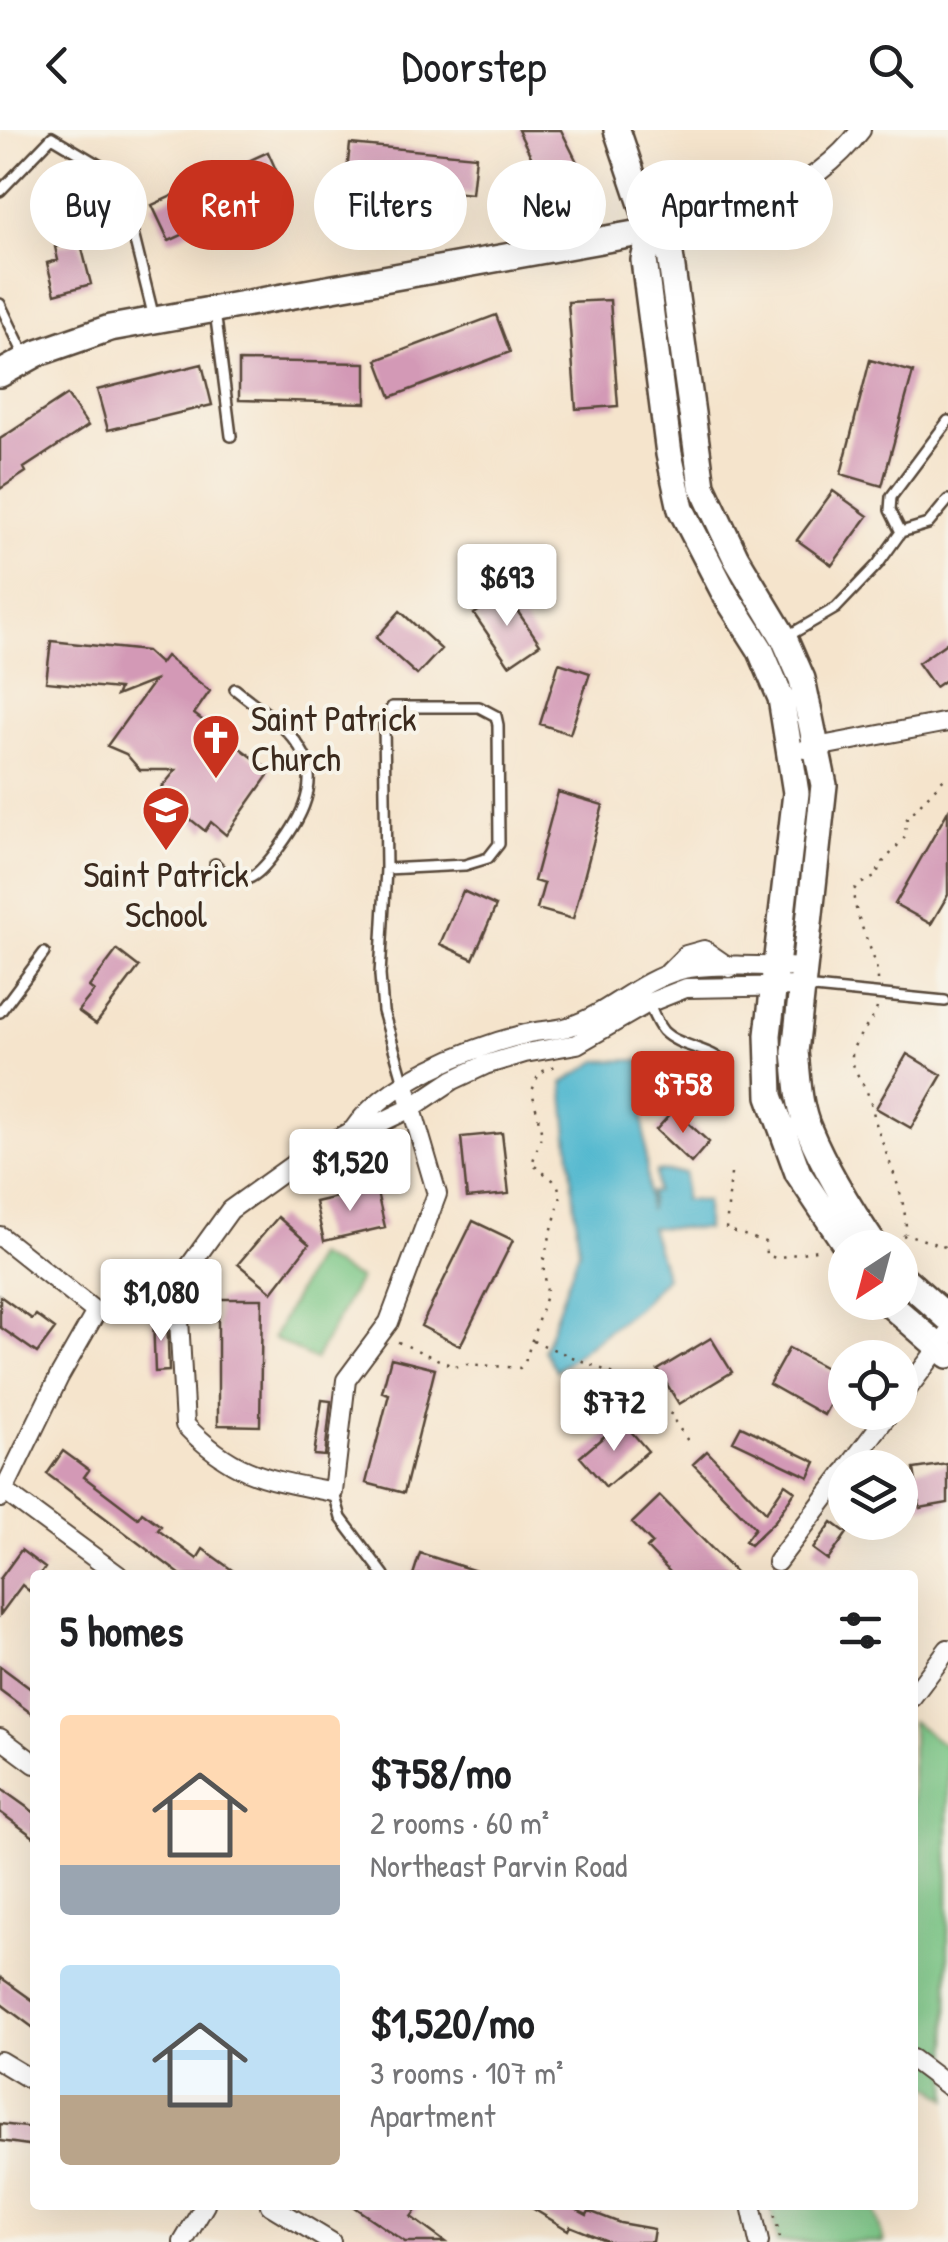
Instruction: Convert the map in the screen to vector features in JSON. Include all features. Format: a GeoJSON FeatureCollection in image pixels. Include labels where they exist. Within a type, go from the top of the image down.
{"type":"FeatureCollection","features":[{"type":"Feature","properties":{"kind":"main road"},"geometry":{"type":"LineString","coordinates":[[617,130],[627,160]]}},
{"type":"Feature","properties":{"kind":"main road"},"geometry":{"type":"LineString","coordinates":[[0,374],[27,358],[110,328],[626,236]]}},
{"type":"Feature","properties":{"kind":"main road"},"geometry":{"type":"LineString","coordinates":[[647,250],[644,260],[669,454],[680,508],[725,594],[760,649],[782,698],[792,752],[796,793],[789,976],[799,1091],[807,1128],[852,1212],[869,1230]]}},
{"type":"Feature","properties":{"kind":"main road"},"geometry":{"type":"LineString","coordinates":[[667,250],[702,486],[736,558],[784,638],[802,679],[818,746],[824,785],[789,976],[768,1035],[770,1096],[798,1173],[830,1230]]}},
{"type":"Feature","properties":{"kind":"main road"},"geometry":{"type":"LineString","coordinates":[[760,649],[784,638]]}},
{"type":"Feature","properties":{"kind":"main road"},"geometry":{"type":"LineString","coordinates":[[918,1291],[948,1318]]}},
{"type":"Feature","properties":{"kind":"main road"},"geometry":{"type":"LineString","coordinates":[[911,1320],[945,1346]]}},
{"type":"Feature","properties":{"kind":"street"},"geometry":{"type":"LineString","coordinates":[[828,160],[861,130]]}},
{"type":"Feature","properties":{"kind":"street"},"geometry":{"type":"LineString","coordinates":[[792,752],[948,722]]}},
{"type":"Feature","properties":{"kind":"street"},"geometry":{"type":"LineString","coordinates":[[353,1130],[367,1130],[412,1108],[485,1065],[577,1044],[644,995],[686,955],[704,950],[723,974]]}},
{"type":"Feature","properties":{"kind":"street"},"geometry":{"type":"LineString","coordinates":[[405,1085],[437,1194],[390,1322],[346,1380],[333,1492],[240,1470],[210,1452],[184,1425],[179,1319],[186,1272],[230,1210],[300,1159],[353,1130],[364,1113],[405,1085],[478,1048],[528,1033],[571,1026],[644,995],[686,988],[723,974],[789,976]]}},
{"type":"Feature","properties":{"kind":"street"},"geometry":{"type":"LineString","coordinates":[[0,1236],[96,1312],[58,1376],[2,1494],[111,1570]]}},
{"type":"Feature","properties":{"kind":"street"},"geometry":{"type":"LineString","coordinates":[[918,1378],[945,1346]]}},
{"type":"Feature","properties":{"kind":"street"},"geometry":{"type":"LineString","coordinates":[[777,1562],[828,1495]]}},
{"type":"Feature","properties":{"kind":"street"},"geometry":{"type":"LineString","coordinates":[[918,1689],[948,1649]]}},
{"type":"Feature","properties":{"kind":"street"},"geometry":{"type":"LineString","coordinates":[[0,1738],[30,1760]]}},
{"type":"Feature","properties":{"kind":"street"},"geometry":{"type":"LineString","coordinates":[[0,2061],[30,2079]]}},
{"type":"Feature","properties":{"kind":"street"},"geometry":{"type":"LineString","coordinates":[[918,2064],[948,2086]]}},
{"type":"Feature","properties":{"kind":"street"},"geometry":{"type":"LineString","coordinates":[[183,2242],[202,2210]]}},
{"type":"Feature","properties":{"kind":"street"},"geometry":{"type":"LineString","coordinates":[[278,2210],[331,2242]]}},
{"type":"Feature","properties":{"kind":"street"},"geometry":{"type":"LineString","coordinates":[[752,2210],[759,2242]]}},
{"type":"Feature","properties":{"kind":"lane"},"geometry":{"type":"LineString","coordinates":[[0,191],[52,138],[118,178],[154,319]]}},
{"type":"Feature","properties":{"kind":"lane"},"geometry":{"type":"LineString","coordinates":[[0,304],[27,358]]}},
{"type":"Feature","properties":{"kind":"lane"},"geometry":{"type":"LineString","coordinates":[[215,311],[231,436]]}},
{"type":"Feature","properties":{"kind":"lane"},"geometry":{"type":"LineString","coordinates":[[901,532],[890,510],[891,497],[948,421]]}},
{"type":"Feature","properties":{"kind":"lane"},"geometry":{"type":"LineString","coordinates":[[784,638],[847,599],[901,532],[928,524],[948,500]]}},
{"type":"Feature","properties":{"kind":"lane"},"geometry":{"type":"LineString","coordinates":[[215,864],[232,878],[247,880],[258,876],[297,824],[306,802],[305,756],[290,734],[234,689]]}},
{"type":"Feature","properties":{"kind":"lane"},"geometry":{"type":"LineString","coordinates":[[386,870],[464,865],[488,858],[499,844],[496,716],[479,707],[392,708],[384,722],[386,870],[380,974],[383,1011],[405,1085]]}},
{"type":"Feature","properties":{"kind":"lane"},"geometry":{"type":"LineString","coordinates":[[0,1012],[44,953]]}},
{"type":"Feature","properties":{"kind":"lane"},"geometry":{"type":"LineString","coordinates":[[789,976],[878,994],[945,1001]]}},
{"type":"Feature","properties":{"kind":"lane"},"geometry":{"type":"LineString","coordinates":[[644,995],[664,1032],[720,1059],[728,1084],[716,1102]]}},
{"type":"Feature","properties":{"kind":"lane"},"geometry":{"type":"LineString","coordinates":[[333,1492],[341,1518],[380,1570]]}},
{"type":"Feature","properties":{"kind":"path"},"geometry":{"type":"LineString","coordinates":[[906,1230],[897,1177],[853,1063],[852,1052],[874,1018],[878,968],[861,930],[853,891],[877,876],[879,866],[906,836],[906,821],[948,778]]}},
{"type":"Feature","properties":{"kind":"path"},"geometry":{"type":"LineString","coordinates":[[381,1333],[454,1367],[476,1364],[520,1368],[547,1292],[543,1262],[561,1190],[550,1176],[532,1164],[542,1126],[532,1092],[539,1073],[562,1064]]}},
{"type":"Feature","properties":{"kind":"path"},"geometry":{"type":"LineString","coordinates":[[731,1174],[726,1229],[765,1242],[766,1254],[776,1258],[828,1248]]}},
{"type":"Feature","properties":{"kind":"path"},"geometry":{"type":"LineString","coordinates":[[918,1238],[948,1248]]}},
{"type":"Feature","properties":{"kind":"path"},"geometry":{"type":"LineString","coordinates":[[532,1340],[629,1380],[646,1402],[675,1416],[688,1441]]}},
{"type":"Feature","properties":{"kind":"path"},"geometry":{"type":"LineString","coordinates":[[773,2210],[781,2242]]}},
{"type":"Feature","properties":{"kind":"green space"},"geometry":{"type":"Polygon","coordinates":[[[316,1256],[359,1279],[315,1360],[273,1338],[316,1256]]]}},
{"type":"Feature","properties":{"kind":"green space"},"geometry":{"type":"Polygon","coordinates":[[[918,1726],[948,1748],[948,2099],[918,2076],[918,1726]]]}},
{"type":"Feature","properties":{"kind":"green space"},"geometry":{"type":"Polygon","coordinates":[[[771,2210],[874,2210],[884,2242],[777,2242],[771,2210]]]}},
{"type":"Feature","properties":{"kind":"water"},"geometry":{"type":"Polygon","coordinates":[[[640,1060],[649,1211],[651,1192],[656,1192],[656,1171],[685,1173],[684,1200],[706,1201],[706,1229],[650,1227],[666,1277],[637,1308],[556,1371],[544,1350],[579,1250],[563,1083],[598,1061],[640,1060]]]}},
{"type":"Feature","properties":{"kind":"building"},"geometry":{"type":"Polygon","coordinates":[[[518,130],[561,130],[576,160],[533,160],[518,130]]]}},
{"type":"Feature","properties":{"kind":"building"},"geometry":{"type":"Polygon","coordinates":[[[350,144],[476,156],[472,194],[467,193],[467,160],[348,160],[350,144]]]}},
{"type":"Feature","properties":{"kind":"building"},"geometry":{"type":"Polygon","coordinates":[[[268,152],[272,160],[250,160],[268,152]]]}},
{"type":"Feature","properties":{"kind":"building"},"geometry":{"type":"Polygon","coordinates":[[[167,198],[167,237],[152,205],[167,198]]]}},
{"type":"Feature","properties":{"kind":"building"},"geometry":{"type":"Polygon","coordinates":[[[56,250],[82,250],[91,284],[55,294],[47,263],[58,260],[56,250]]]}},
{"type":"Feature","properties":{"kind":"building"},"geometry":{"type":"Polygon","coordinates":[[[610,300],[618,406],[576,409],[568,302],[610,300]]]}},
{"type":"Feature","properties":{"kind":"building"},"geometry":{"type":"Polygon","coordinates":[[[496,315],[510,352],[391,397],[377,360],[496,315]]]}},
{"type":"Feature","properties":{"kind":"building"},"geometry":{"type":"Polygon","coordinates":[[[870,360],[913,372],[882,486],[841,474],[870,360]]]}},
{"type":"Feature","properties":{"kind":"building"},"geometry":{"type":"Polygon","coordinates":[[[239,361],[366,363],[366,403],[239,400],[239,361]]]}},
{"type":"Feature","properties":{"kind":"building"},"geometry":{"type":"Polygon","coordinates":[[[202,364],[212,405],[108,430],[97,390],[202,364]]]}},
{"type":"Feature","properties":{"kind":"building"},"geometry":{"type":"Polygon","coordinates":[[[67,395],[88,426],[24,468],[26,472],[0,489],[0,439],[67,395]]]}},
{"type":"Feature","properties":{"kind":"building"},"geometry":{"type":"Polygon","coordinates":[[[833,491],[868,516],[832,565],[797,540],[833,491]]]}},
{"type":"Feature","properties":{"kind":"building"},"geometry":{"type":"Polygon","coordinates":[[[505,593],[540,644],[509,665],[474,614],[505,593]]]}},
{"type":"Feature","properties":{"kind":"building"},"geometry":{"type":"Polygon","coordinates":[[[400,611],[441,649],[417,675],[376,638],[400,611]]]}},
{"type":"Feature","properties":{"kind":"building"},"geometry":{"type":"Polygon","coordinates":[[[51,641],[146,651],[160,664],[166,656],[210,691],[194,714],[271,771],[226,835],[211,822],[205,831],[174,806],[178,799],[162,787],[176,770],[140,770],[126,754],[107,746],[154,681],[116,696],[119,689],[46,682],[51,641]]]}},
{"type":"Feature","properties":{"kind":"building"},"geometry":{"type":"Polygon","coordinates":[[[948,642],[948,678],[935,687],[918,663],[948,642]]]}},
{"type":"Feature","properties":{"kind":"building"},"geometry":{"type":"Polygon","coordinates":[[[559,663],[590,673],[570,734],[540,724],[559,663]]]}},
{"type":"Feature","properties":{"kind":"building"},"geometry":{"type":"Polygon","coordinates":[[[558,792],[603,805],[573,919],[537,909],[544,884],[534,881],[558,792]]]}},
{"type":"Feature","properties":{"kind":"building"},"geometry":{"type":"Polygon","coordinates":[[[948,811],[948,895],[931,924],[895,904],[948,811]]]}},
{"type":"Feature","properties":{"kind":"building"},"geometry":{"type":"Polygon","coordinates":[[[463,891],[496,906],[473,959],[440,944],[463,891]]]}},
{"type":"Feature","properties":{"kind":"building"},"geometry":{"type":"Polygon","coordinates":[[[117,950],[139,967],[96,1024],[78,1011],[94,991],[89,987],[117,950]]]}},
{"type":"Feature","properties":{"kind":"building"},"geometry":{"type":"Polygon","coordinates":[[[907,1054],[942,1075],[911,1128],[876,1108],[907,1054]]]}},
{"type":"Feature","properties":{"kind":"building"},"geometry":{"type":"Polygon","coordinates":[[[674,1110],[709,1142],[691,1163],[656,1130],[674,1110]]]}},
{"type":"Feature","properties":{"kind":"building"},"geometry":{"type":"Polygon","coordinates":[[[502,1133],[509,1194],[467,1198],[461,1137],[502,1133]]]}},
{"type":"Feature","properties":{"kind":"building"},"geometry":{"type":"Polygon","coordinates":[[[376,1188],[385,1227],[324,1241],[315,1202],[376,1188]]]}},
{"type":"Feature","properties":{"kind":"building"},"geometry":{"type":"Polygon","coordinates":[[[278,1217],[309,1244],[272,1292],[238,1264],[278,1217]]]}},
{"type":"Feature","properties":{"kind":"building"},"geometry":{"type":"Polygon","coordinates":[[[473,1221],[513,1240],[460,1346],[421,1326],[473,1221]]]}},
{"type":"Feature","properties":{"kind":"building"},"geometry":{"type":"Polygon","coordinates":[[[0,1296],[32,1319],[36,1315],[55,1329],[37,1353],[0,1327],[0,1296]]]}},
{"type":"Feature","properties":{"kind":"building"},"geometry":{"type":"Polygon","coordinates":[[[218,1299],[262,1299],[260,1426],[218,1425],[218,1299]]]}},
{"type":"Feature","properties":{"kind":"building"},"geometry":{"type":"Polygon","coordinates":[[[167,1316],[169,1371],[155,1372],[153,1317],[167,1316]]]}},
{"type":"Feature","properties":{"kind":"building"},"geometry":{"type":"Polygon","coordinates":[[[711,1338],[732,1372],[679,1404],[658,1370],[711,1338]]]}},
{"type":"Feature","properties":{"kind":"building"},"geometry":{"type":"Polygon","coordinates":[[[789,1348],[828,1369],[828,1408],[824,1415],[769,1384],[789,1348]]]}},
{"type":"Feature","properties":{"kind":"building"},"geometry":{"type":"Polygon","coordinates":[[[391,1358],[435,1369],[404,1493],[366,1483],[389,1394],[382,1392],[391,1358]]]}},
{"type":"Feature","properties":{"kind":"building"},"geometry":{"type":"Polygon","coordinates":[[[322,1400],[331,1401],[325,1456],[314,1455],[322,1400]]]}},
{"type":"Feature","properties":{"kind":"building"},"geometry":{"type":"Polygon","coordinates":[[[622,1421],[648,1451],[606,1487],[580,1457],[622,1421]]]}},
{"type":"Feature","properties":{"kind":"building"},"geometry":{"type":"Polygon","coordinates":[[[741,1426],[816,1462],[809,1477],[733,1441],[741,1426]]]}},
{"type":"Feature","properties":{"kind":"building"},"geometry":{"type":"Polygon","coordinates":[[[63,1451],[89,1470],[84,1477],[138,1518],[142,1512],[161,1526],[158,1530],[197,1559],[203,1549],[232,1570],[174,1570],[47,1474],[63,1451]]]}},
{"type":"Feature","properties":{"kind":"building"},"geometry":{"type":"Polygon","coordinates":[[[707,1451],[766,1512],[785,1484],[795,1491],[775,1521],[750,1545],[745,1541],[755,1528],[693,1464],[707,1451]]]}},
{"type":"Feature","properties":{"kind":"building"},"geometry":{"type":"Polygon","coordinates":[[[948,1464],[948,1503],[920,1508],[918,1468],[948,1464]]]}},
{"type":"Feature","properties":{"kind":"building"},"geometry":{"type":"Polygon","coordinates":[[[660,1496],[733,1570],[668,1570],[647,1548],[652,1543],[632,1523],[660,1496]]]}},
{"type":"Feature","properties":{"kind":"building"},"geometry":{"type":"Polygon","coordinates":[[[828,1528],[828,1540],[842,1540],[828,1560],[813,1549],[828,1528]]]}},
{"type":"Feature","properties":{"kind":"building"},"geometry":{"type":"Polygon","coordinates":[[[21,1550],[45,1568],[30,1570],[29,1591],[22,1585],[0,1615],[0,1579],[21,1550]]]}},
{"type":"Feature","properties":{"kind":"building"},"geometry":{"type":"Polygon","coordinates":[[[420,1553],[473,1570],[415,1570],[420,1553]]]}},
{"type":"Feature","properties":{"kind":"building"},"geometry":{"type":"Polygon","coordinates":[[[0,1666],[30,1688],[30,1712],[0,1690],[0,1666]]]}},
{"type":"Feature","properties":{"kind":"building"},"geometry":{"type":"Polygon","coordinates":[[[0,1788],[30,1809],[30,1834],[0,1812],[0,1788]]]}},
{"type":"Feature","properties":{"kind":"building"},"geometry":{"type":"Polygon","coordinates":[[[0,1977],[30,1998],[30,2025],[0,2003],[0,1977]]]}},
{"type":"Feature","properties":{"kind":"building"},"geometry":{"type":"Polygon","coordinates":[[[0,2124],[30,2127],[30,2145],[0,2141],[0,2124]]]}},
{"type":"Feature","properties":{"kind":"building"},"geometry":{"type":"Polygon","coordinates":[[[358,2210],[416,2210],[411,2217],[445,2242],[405,2242],[358,2210]]]}},
{"type":"Feature","properties":{"kind":"building"},"geometry":{"type":"Polygon","coordinates":[[[535,2210],[578,2210],[587,2215],[589,2211],[620,2223],[654,2229],[652,2242],[610,2242],[570,2226],[568,2230],[535,2210]]]}},
{"type":"Feature","properties":{"kind":"place","name":"Saint Patrick Church"},"geometry":{"type":"Point","coordinates":[216,780]}},
{"type":"Feature","properties":{"kind":"place","name":"Saint Patrick School"},"geometry":{"type":"Point","coordinates":[166,852]}}]}
